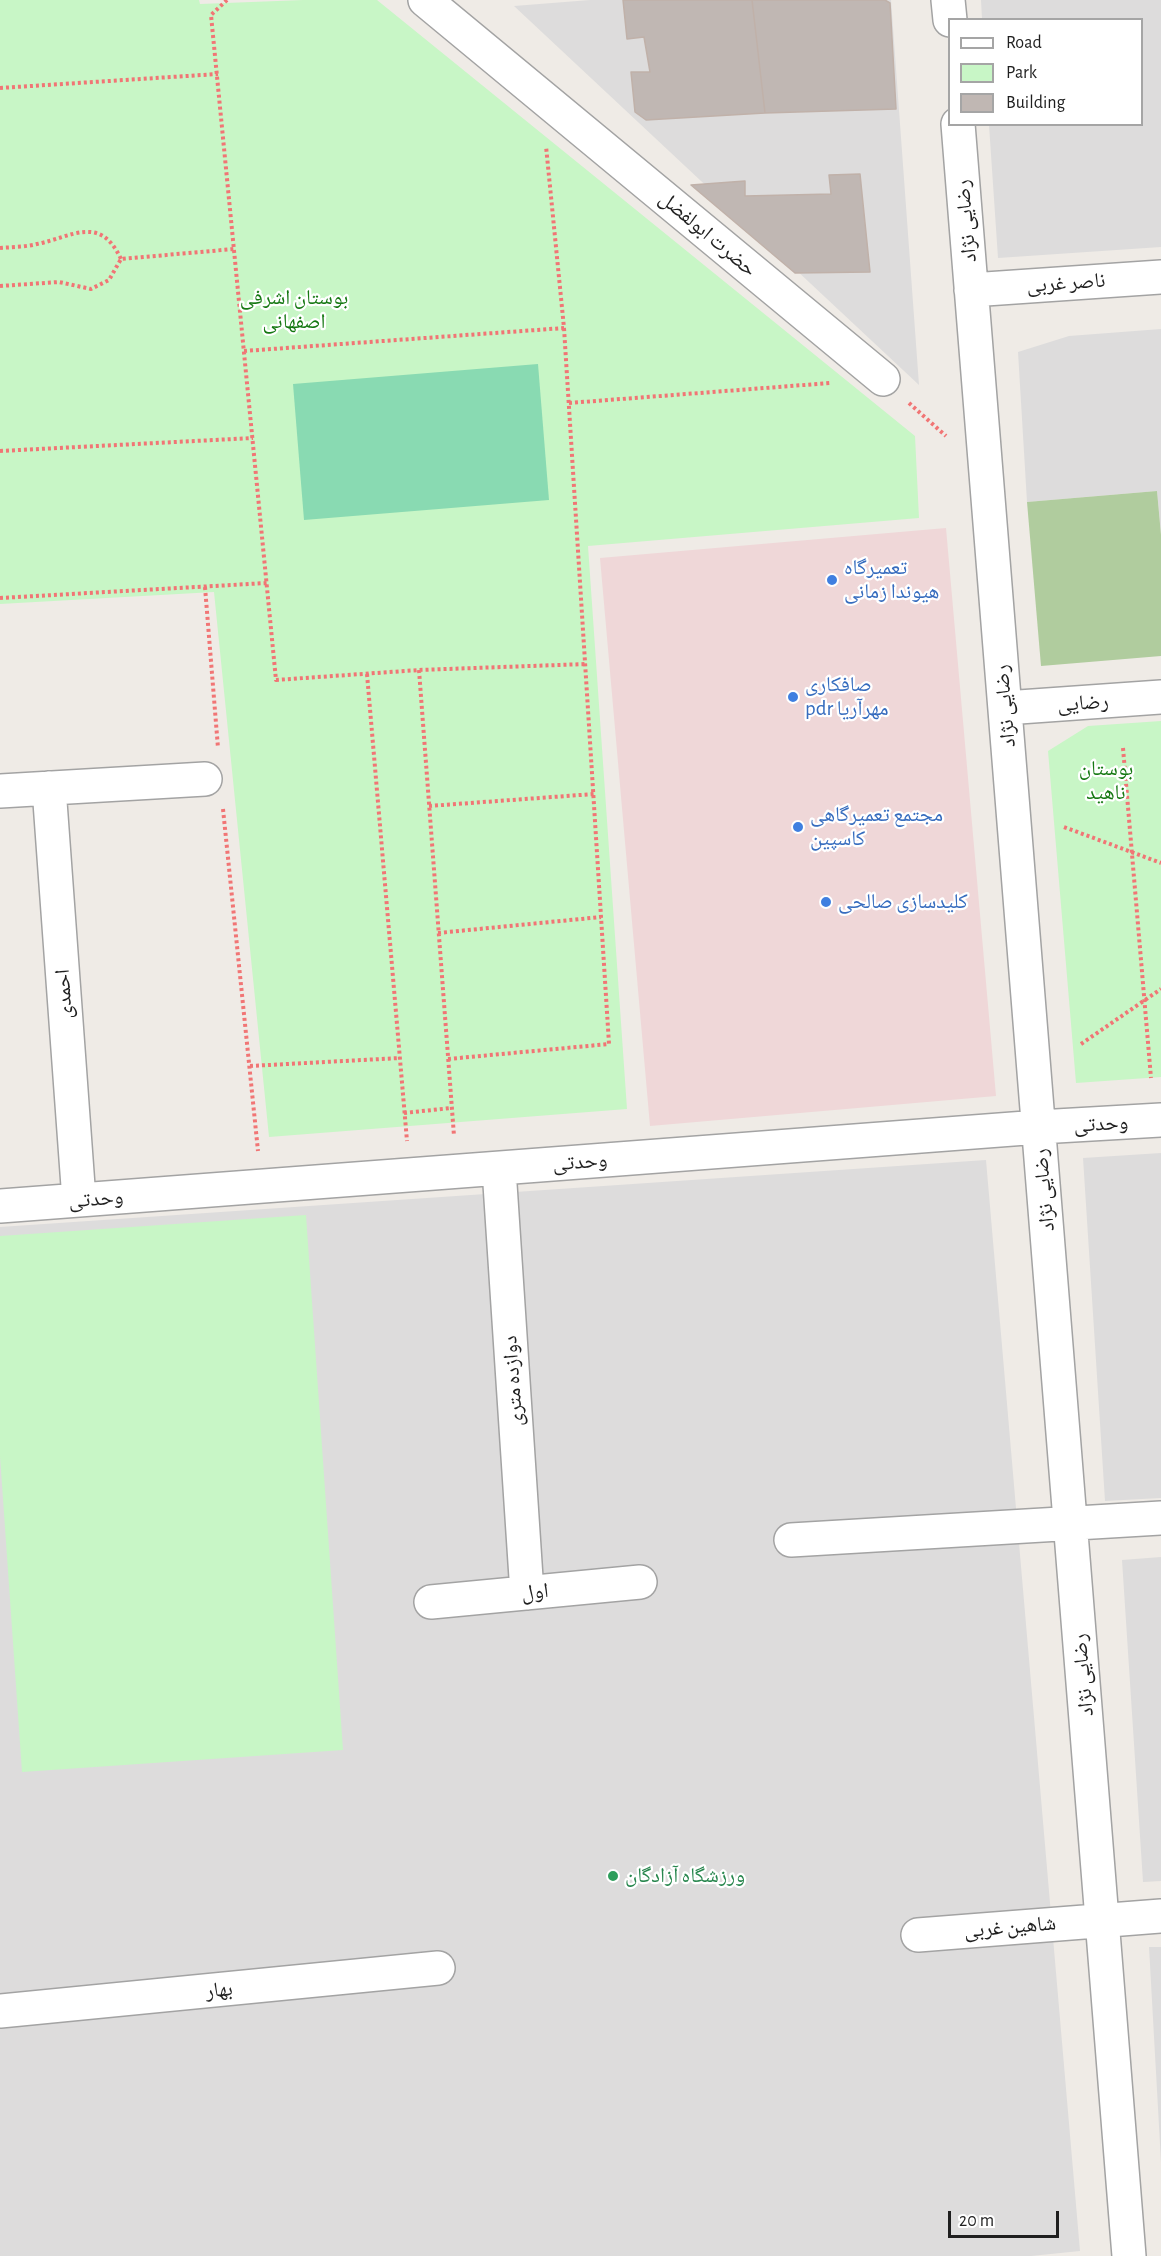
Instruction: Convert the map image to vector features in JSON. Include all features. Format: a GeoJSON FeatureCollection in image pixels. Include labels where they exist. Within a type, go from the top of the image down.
{"type":"FeatureCollection","features":[{"type":"Feature","properties":{"kind":"street","name":"حضرت ابولفضل"},"geometry":{"type":"LineString","coordinates":[[425,0],[883,379]]}},
{"type":"Feature","properties":{"kind":"street"},"geometry":{"type":"LineString","coordinates":[[948,0],[950,18]]}},
{"type":"Feature","properties":{"kind":"street","name":"رضایی نژاد"},"geometry":{"type":"LineString","coordinates":[[958,126],[1130,2256]]}},
{"type":"Feature","properties":{"kind":"street","name":"ناصر غربی"},"geometry":{"type":"LineString","coordinates":[[971,290],[1161,277]]}},
{"type":"Feature","properties":{"kind":"street","name":"رضایی"},"geometry":{"type":"LineString","coordinates":[[1005,708],[1161,697]]}},
{"type":"Feature","properties":{"kind":"street"},"geometry":{"type":"LineString","coordinates":[[0,791],[215,777]]}},
{"type":"Feature","properties":{"kind":"street","name":"احمدی"},"geometry":{"type":"LineString","coordinates":[[49,788],[79,1200]]}},
{"type":"Feature","properties":{"kind":"street","name":"وحدتی"},"geometry":{"type":"LineString","coordinates":[[0,1206],[261,1188],[409,1174],[1039,1127],[1161,1120]]}},
{"type":"Feature","properties":{"kind":"street","name":"دوازده متری"},"geometry":{"type":"LineString","coordinates":[[499,1169],[527,1593]]}},
{"type":"Feature","properties":{"kind":"street"},"geometry":{"type":"LineString","coordinates":[[790,1540],[1161,1518]]}},
{"type":"Feature","properties":{"kind":"street","name":"اول"},"geometry":{"type":"LineString","coordinates":[[431,1602],[640,1582]]}},
{"type":"Feature","properties":{"kind":"street","name":"شاهین غربی"},"geometry":{"type":"LineString","coordinates":[[918,1935],[1161,1916]]}},
{"type":"Feature","properties":{"kind":"street","name":"بهار"},"geometry":{"type":"LineString","coordinates":[[0,2011],[438,1968]]}},
{"type":"Feature","properties":{"kind":"path"},"geometry":{"type":"LineString","coordinates":[[227,0],[212,15],[276,680],[419,670],[586,664]]}},
{"type":"Feature","properties":{"kind":"path"},"geometry":{"type":"LineString","coordinates":[[0,88],[218,74]]}},
{"type":"Feature","properties":{"kind":"path"},"geometry":{"type":"LineString","coordinates":[[448,1059],[609,1044],[564,328],[541,96]]}},
{"type":"Feature","properties":{"kind":"path"},"geometry":{"type":"LineString","coordinates":[[0,248],[37,245],[90,231],[106,237],[116,248],[120,259],[109,280],[91,289],[59,282],[0,286]]}},
{"type":"Feature","properties":{"kind":"path"},"geometry":{"type":"LineString","coordinates":[[120,259],[234,249]]}},
{"type":"Feature","properties":{"kind":"path"},"geometry":{"type":"LineString","coordinates":[[244,351],[564,328]]}},
{"type":"Feature","properties":{"kind":"path"},"geometry":{"type":"LineString","coordinates":[[569,403],[883,379],[986,473]]}},
{"type":"Feature","properties":{"kind":"path"},"geometry":{"type":"LineString","coordinates":[[0,451],[253,438]]}},
{"type":"Feature","properties":{"kind":"path"},"geometry":{"type":"LineString","coordinates":[[0,598],[267,584]]}},
{"type":"Feature","properties":{"kind":"path"},"geometry":{"type":"LineString","coordinates":[[205,586],[215,777],[250,1066],[261,1188]]}},
{"type":"Feature","properties":{"kind":"path"},"geometry":{"type":"LineString","coordinates":[[419,670],[456,1171]]}},
{"type":"Feature","properties":{"kind":"path"},"geometry":{"type":"LineString","coordinates":[[367,674],[409,1174]]}},
{"type":"Feature","properties":{"kind":"path"},"geometry":{"type":"LineString","coordinates":[[1123,748],[1151,1078]]}},
{"type":"Feature","properties":{"kind":"path"},"geometry":{"type":"LineString","coordinates":[[429,806],[594,794]]}},
{"type":"Feature","properties":{"kind":"path"},"geometry":{"type":"LineString","coordinates":[[1064,827],[1161,863]]}},
{"type":"Feature","properties":{"kind":"path"},"geometry":{"type":"LineString","coordinates":[[438,933],[601,917]]}},
{"type":"Feature","properties":{"kind":"path"},"geometry":{"type":"LineString","coordinates":[[1081,1044],[1161,989]]}},
{"type":"Feature","properties":{"kind":"path"},"geometry":{"type":"LineString","coordinates":[[250,1066],[400,1058]]}},
{"type":"Feature","properties":{"kind":"path"},"geometry":{"type":"LineString","coordinates":[[404,1113],[451,1108]]}},
{"type":"Feature","properties":{"kind":"shaded area"},"geometry":{"type":"Polygon","coordinates":[[[590,0],[891,0],[919,385],[514,6],[590,0]]]}},
{"type":"Feature","properties":{"kind":"shaded area"},"geometry":{"type":"Polygon","coordinates":[[[981,0],[1161,0],[1161,247],[998,258],[989,126],[1143,126],[1143,18],[982,18],[981,0]]]}},
{"type":"Feature","properties":{"kind":"shaded area"},"geometry":{"type":"Polygon","coordinates":[[[1161,329],[1161,535],[1157,491],[1027,502],[1018,352],[1069,336],[1161,329]]]}},
{"type":"Feature","properties":{"kind":"shaded area","name":"مجتمع تعمیرگاهی کاسپین"},"geometry":{"type":"Polygon","coordinates":[[[946,528],[996,1096],[650,1126],[600,558],[946,528]]]}},
{"type":"Feature","properties":{"kind":"shaded area"},"geometry":{"type":"Polygon","coordinates":[[[1161,1153],[1161,1498],[1105,1501],[1083,1158],[1161,1153]]]}},
{"type":"Feature","properties":{"kind":"shaded area"},"geometry":{"type":"Polygon","coordinates":[[[986,1160],[1080,2251],[1031,2256],[0,2256],[0,1227],[986,1160]]]}},
{"type":"Feature","properties":{"kind":"shaded area"},"geometry":{"type":"Polygon","coordinates":[[[1161,1557],[1161,1881],[1143,1882],[1122,1560],[1161,1557]]]}},
{"type":"Feature","properties":{"kind":"shaded area"},"geometry":{"type":"Polygon","coordinates":[[[1149,1947],[1161,1947],[1161,2162],[1149,1947]]]}},
{"type":"Feature","properties":{"kind":"green space","name":"بوستان اشرفی اصفهانی"},"geometry":{"type":"Polygon","coordinates":[[[0,0],[199,0],[200,4],[377,0],[915,436],[919,518],[588,546],[627,1109],[269,1137],[214,592],[0,604],[0,0]]]}},
{"type":"Feature","properties":{"kind":"green space"},"geometry":{"type":"Polygon","coordinates":[[[538,364],[549,500],[304,520],[293,384],[538,364]]]}},
{"type":"Feature","properties":{"kind":"green space"},"geometry":{"type":"Polygon","coordinates":[[[1157,491],[1161,535],[1161,656],[1041,666],[1027,502],[1157,491]]]}},
{"type":"Feature","properties":{"kind":"green space","name":"بوستان ناهید"},"geometry":{"type":"Polygon","coordinates":[[[1161,721],[1161,1077],[1076,1083],[1048,751],[1088,726],[1161,721]]]}},
{"type":"Feature","properties":{"kind":"green space"},"geometry":{"type":"Polygon","coordinates":[[[306,1215],[343,1750],[22,1772],[0,1456],[0,1236],[306,1215]]]}},
{"type":"Feature","properties":{"kind":"building"},"geometry":{"type":"Polygon","coordinates":[[[623,0],[752,0],[765,113],[646,120],[635,112],[631,72],[650,72],[644,37],[627,39],[623,0]]]}},
{"type":"Feature","properties":{"kind":"building"},"geometry":{"type":"Polygon","coordinates":[[[752,0],[885,0],[890,3],[896,109],[765,113],[752,0]]]}},
{"type":"Feature","properties":{"kind":"building"},"geometry":{"type":"Polygon","coordinates":[[[860,174],[870,272],[795,273],[691,185],[745,181],[745,196],[831,194],[829,175],[860,174]]]}},
{"type":"Feature","properties":{"kind":"place","name":"تعمیرگاه هیوندا زمانی"},"geometry":{"type":"Point","coordinates":[832,580]}},
{"type":"Feature","properties":{"kind":"place","name":"صافکاری pdr مهرآریا"},"geometry":{"type":"Point","coordinates":[793,697]}},
{"type":"Feature","properties":{"kind":"place","name":"مجتمع تعمیرگاهی کاسپین"},"geometry":{"type":"Point","coordinates":[798,827]}},
{"type":"Feature","properties":{"kind":"place","name":"کلیدسازى صالحى"},"geometry":{"type":"Point","coordinates":[826,902]}},
{"type":"Feature","properties":{"kind":"place","name":"ورزشگاه آزادگان"},"geometry":{"type":"Point","coordinates":[613,1876]}}]}
